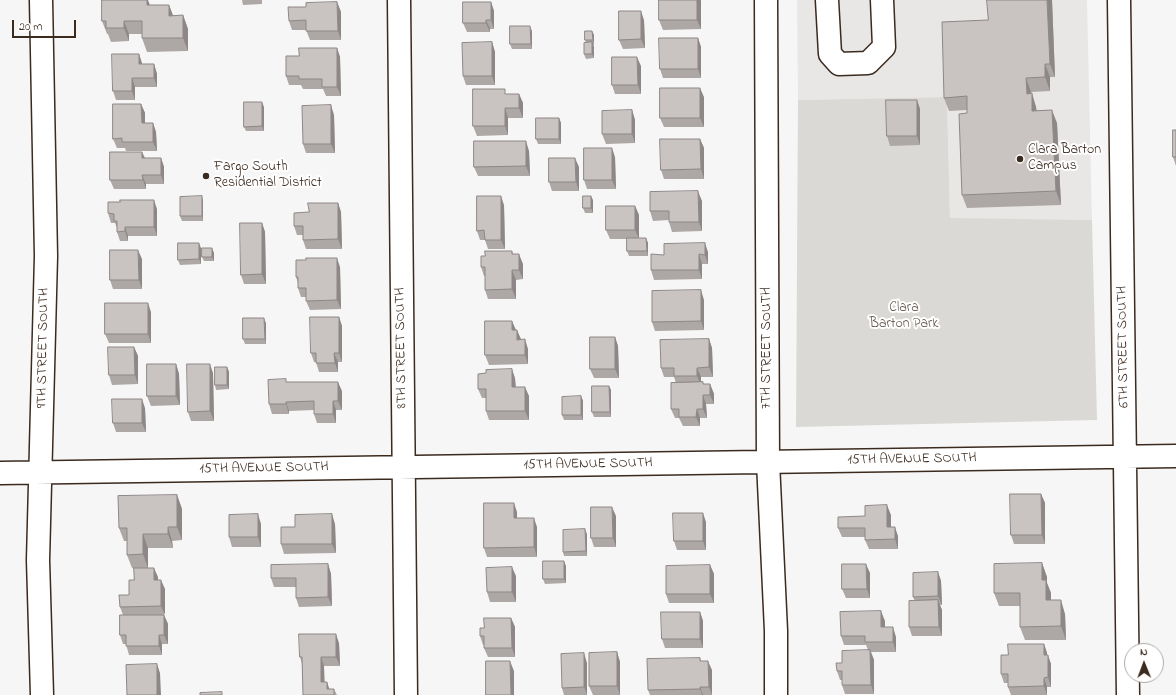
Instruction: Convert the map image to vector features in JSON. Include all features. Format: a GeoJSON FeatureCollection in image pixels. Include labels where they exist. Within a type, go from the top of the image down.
{"type":"FeatureCollection","features":[{"type":"Feature","properties":{"kind":"street","name":"9TH STREET SOUTH"},"geometry":{"type":"LineString","coordinates":[[41,0],[46,256],[38,560],[42,695]]}},
{"type":"Feature","properties":{"kind":"street","name":"8TH STREET SOUTH"},"geometry":{"type":"LineString","coordinates":[[399,0],[406,695]]}},
{"type":"Feature","properties":{"kind":"street","name":"7TH STREET SOUTH"},"geometry":{"type":"LineString","coordinates":[[766,0],[768,462],[776,631],[776,695]]}},
{"type":"Feature","properties":{"kind":"street"},"geometry":{"type":"LineString","coordinates":[[827,0],[830,54],[839,64],[868,63],[884,47],[882,0]]}},
{"type":"Feature","properties":{"kind":"street","name":"6TH STREET SOUTH"},"geometry":{"type":"LineString","coordinates":[[1119,0],[1128,695]]}},
{"type":"Feature","properties":{"kind":"street","name":"15TH AVENUE SOUTH"},"geometry":{"type":"LineString","coordinates":[[0,473],[1176,456]]}},
{"type":"Feature","properties":{"kind":"shaded area","name":"Clara Barton Campus"},"geometry":{"type":"Polygon","coordinates":[[[797,0],[1087,0],[1092,220],[950,219],[947,97],[798,100],[797,0]]]}},
{"type":"Feature","properties":{"kind":"green space","name":"Clara Barton Park"},"geometry":{"type":"Polygon","coordinates":[[[947,97],[950,218],[1092,220],[1097,420],[796,427],[798,100],[947,97]]]}},
{"type":"Feature","properties":{"kind":"building"},"geometry":{"type":"Polygon","coordinates":[[[102,0],[147,0],[147,5],[169,5],[169,16],[183,15],[183,38],[142,38],[142,21],[124,21],[124,28],[106,28],[106,21],[102,21],[102,0]]]}},
{"type":"Feature","properties":{"kind":"building"},"geometry":{"type":"Polygon","coordinates":[[[659,0],[697,0],[697,20],[659,20],[659,0]]]}},
{"type":"Feature","properties":{"kind":"building"},"geometry":{"type":"Polygon","coordinates":[[[987,0],[1047,0],[1050,64],[1045,64],[1045,77],[1026,78],[1027,94],[1032,93],[1032,111],[1052,110],[1056,191],[962,195],[959,114],[967,113],[967,96],[944,98],[942,22],[988,20],[987,0]]]}},
{"type":"Feature","properties":{"kind":"building"},"geometry":{"type":"Polygon","coordinates":[[[337,2],[338,31],[306,31],[306,20],[289,21],[288,7],[306,7],[306,3],[337,2]]]}},
{"type":"Feature","properties":{"kind":"building"},"geometry":{"type":"Polygon","coordinates":[[[463,2],[491,2],[491,20],[486,20],[486,23],[463,23],[463,2]]]}},
{"type":"Feature","properties":{"kind":"building"},"geometry":{"type":"Polygon","coordinates":[[[619,11],[641,11],[641,39],[619,40],[619,11]]]}},
{"type":"Feature","properties":{"kind":"building"},"geometry":{"type":"Polygon","coordinates":[[[510,26],[530,26],[531,44],[510,44],[510,26]]]}},
{"type":"Feature","properties":{"kind":"building"},"geometry":{"type":"Polygon","coordinates":[[[585,31],[592,31],[593,40],[585,40],[585,31]]]}},
{"type":"Feature","properties":{"kind":"building"},"geometry":{"type":"Polygon","coordinates":[[[659,38],[698,38],[698,69],[660,69],[659,38]]]}},
{"type":"Feature","properties":{"kind":"building"},"geometry":{"type":"Polygon","coordinates":[[[492,42],[492,76],[463,76],[462,43],[492,42]]]}},
{"type":"Feature","properties":{"kind":"building"},"geometry":{"type":"Polygon","coordinates":[[[592,42],[592,54],[584,54],[584,43],[592,42]]]}},
{"type":"Feature","properties":{"kind":"building"},"geometry":{"type":"Polygon","coordinates":[[[299,48],[337,48],[337,87],[322,87],[322,79],[299,79],[299,76],[286,76],[286,56],[299,56],[299,48]]]}},
{"type":"Feature","properties":{"kind":"building"},"geometry":{"type":"Polygon","coordinates":[[[112,54],[139,54],[139,64],[154,64],[154,78],[132,78],[132,91],[113,91],[112,54]]]}},
{"type":"Feature","properties":{"kind":"building"},"geometry":{"type":"Polygon","coordinates":[[[612,57],[637,57],[638,85],[612,85],[612,57]]]}},
{"type":"Feature","properties":{"kind":"building"},"geometry":{"type":"Polygon","coordinates":[[[660,88],[700,88],[700,118],[660,118],[660,88]]]}},
{"type":"Feature","properties":{"kind":"building"},"geometry":{"type":"Polygon","coordinates":[[[473,89],[505,89],[505,94],[519,94],[519,108],[505,108],[505,126],[473,126],[473,89]]]}},
{"type":"Feature","properties":{"kind":"building"},"geometry":{"type":"Polygon","coordinates":[[[886,100],[917,100],[917,136],[887,136],[886,100]]]}},
{"type":"Feature","properties":{"kind":"building"},"geometry":{"type":"Polygon","coordinates":[[[244,102],[262,102],[262,126],[244,127],[244,102]]]}},
{"type":"Feature","properties":{"kind":"building"},"geometry":{"type":"Polygon","coordinates":[[[113,104],[141,104],[142,123],[153,123],[153,142],[122,142],[122,138],[113,139],[113,104]]]}},
{"type":"Feature","properties":{"kind":"building"},"geometry":{"type":"Polygon","coordinates":[[[331,105],[331,144],[303,144],[302,106],[331,105]]]}},
{"type":"Feature","properties":{"kind":"building"},"geometry":{"type":"Polygon","coordinates":[[[632,110],[632,134],[602,134],[602,111],[632,110]]]}},
{"type":"Feature","properties":{"kind":"building"},"geometry":{"type":"Polygon","coordinates":[[[536,118],[559,118],[559,139],[536,139],[536,118]]]}},
{"type":"Feature","properties":{"kind":"building"},"geometry":{"type":"Polygon","coordinates":[[[1173,130],[1176,130],[1176,157],[1173,157],[1173,130]]]}},
{"type":"Feature","properties":{"kind":"building"},"geometry":{"type":"Polygon","coordinates":[[[660,139],[700,139],[701,169],[661,170],[660,139]]]}},
{"type":"Feature","properties":{"kind":"building"},"geometry":{"type":"Polygon","coordinates":[[[474,141],[526,141],[526,166],[474,167],[474,141]]]}},
{"type":"Feature","properties":{"kind":"building"},"geometry":{"type":"Polygon","coordinates":[[[584,148],[612,148],[612,180],[584,180],[584,148]]]}},
{"type":"Feature","properties":{"kind":"building"},"geometry":{"type":"Polygon","coordinates":[[[110,152],[142,152],[142,158],[161,158],[161,175],[142,175],[143,180],[110,180],[110,152]]]}},
{"type":"Feature","properties":{"kind":"building"},"geometry":{"type":"Polygon","coordinates":[[[549,158],[575,158],[576,182],[549,182],[549,158]]]}},
{"type":"Feature","properties":{"kind":"building"},"geometry":{"type":"Polygon","coordinates":[[[698,191],[699,222],[669,222],[669,211],[650,211],[650,192],[698,191]]]}},
{"type":"Feature","properties":{"kind":"building"},"geometry":{"type":"Polygon","coordinates":[[[202,196],[202,216],[180,216],[180,197],[202,196]]]}},
{"type":"Feature","properties":{"kind":"building"},"geometry":{"type":"Polygon","coordinates":[[[477,196],[501,196],[501,240],[485,240],[484,230],[477,231],[477,196]]]}},
{"type":"Feature","properties":{"kind":"building"},"geometry":{"type":"Polygon","coordinates":[[[583,196],[591,196],[591,208],[583,208],[583,196]]]}},
{"type":"Feature","properties":{"kind":"building"},"geometry":{"type":"Polygon","coordinates":[[[120,200],[154,200],[154,227],[125,227],[125,231],[117,232],[117,221],[114,221],[114,214],[108,213],[108,202],[120,202],[120,200]]]}},
{"type":"Feature","properties":{"kind":"building"},"geometry":{"type":"Polygon","coordinates":[[[308,203],[338,203],[338,239],[303,240],[303,226],[294,226],[294,213],[309,212],[308,203]]]}},
{"type":"Feature","properties":{"kind":"building"},"geometry":{"type":"Polygon","coordinates":[[[606,206],[635,206],[635,230],[606,230],[606,206]]]}},
{"type":"Feature","properties":{"kind":"building"},"geometry":{"type":"Polygon","coordinates":[[[240,223],[262,223],[262,274],[241,275],[240,223]]]}},
{"type":"Feature","properties":{"kind":"building"},"geometry":{"type":"Polygon","coordinates":[[[627,238],[646,238],[647,251],[627,251],[627,238]]]}},
{"type":"Feature","properties":{"kind":"building"},"geometry":{"type":"Polygon","coordinates":[[[178,243],[199,243],[199,259],[178,260],[178,243]]]}},
{"type":"Feature","properties":{"kind":"building"},"geometry":{"type":"Polygon","coordinates":[[[705,243],[705,255],[699,254],[699,270],[651,270],[651,254],[664,255],[664,244],[705,243]]]}},
{"type":"Feature","properties":{"kind":"building"},"geometry":{"type":"Polygon","coordinates":[[[202,248],[212,248],[212,257],[202,257],[202,248]]]}},
{"type":"Feature","properties":{"kind":"building"},"geometry":{"type":"Polygon","coordinates":[[[110,250],[138,250],[139,280],[110,280],[110,250]]]}},
{"type":"Feature","properties":{"kind":"building"},"geometry":{"type":"Polygon","coordinates":[[[485,251],[512,251],[512,254],[519,254],[519,270],[512,270],[512,289],[485,290],[485,267],[481,267],[481,256],[485,256],[485,251]]]}},
{"type":"Feature","properties":{"kind":"building"},"geometry":{"type":"Polygon","coordinates":[[[306,258],[337,258],[337,300],[306,301],[306,288],[298,288],[298,277],[296,277],[296,260],[306,260],[306,258]]]}},
{"type":"Feature","properties":{"kind":"building"},"geometry":{"type":"Polygon","coordinates":[[[701,290],[701,321],[652,322],[652,291],[701,290]]]}},
{"type":"Feature","properties":{"kind":"building"},"geometry":{"type":"Polygon","coordinates":[[[105,303],[148,303],[148,334],[105,334],[105,303]]]}},
{"type":"Feature","properties":{"kind":"building"},"geometry":{"type":"Polygon","coordinates":[[[310,317],[339,317],[339,353],[334,353],[335,363],[316,363],[316,353],[311,353],[310,317]]]}},
{"type":"Feature","properties":{"kind":"building"},"geometry":{"type":"Polygon","coordinates":[[[243,318],[264,318],[265,339],[243,339],[243,318]]]}},
{"type":"Feature","properties":{"kind":"building"},"geometry":{"type":"Polygon","coordinates":[[[485,321],[512,321],[512,330],[517,330],[517,340],[525,339],[525,355],[485,355],[485,321]]]}},
{"type":"Feature","properties":{"kind":"building"},"geometry":{"type":"Polygon","coordinates":[[[590,337],[615,337],[615,369],[590,369],[590,337]]]}},
{"type":"Feature","properties":{"kind":"building"},"geometry":{"type":"Polygon","coordinates":[[[709,339],[709,367],[697,368],[697,376],[674,376],[674,368],[661,368],[660,340],[709,339]]]}},
{"type":"Feature","properties":{"kind":"building"},"geometry":{"type":"Polygon","coordinates":[[[108,347],[134,347],[135,375],[109,375],[108,347]]]}},
{"type":"Feature","properties":{"kind":"building"},"geometry":{"type":"Polygon","coordinates":[[[147,364],[176,364],[176,396],[147,396],[147,364]]]}},
{"type":"Feature","properties":{"kind":"building"},"geometry":{"type":"Polygon","coordinates":[[[187,364],[210,364],[210,411],[188,412],[187,364]]]}},
{"type":"Feature","properties":{"kind":"building"},"geometry":{"type":"Polygon","coordinates":[[[215,367],[227,367],[227,385],[215,385],[215,367]]]}},
{"type":"Feature","properties":{"kind":"building"},"geometry":{"type":"Polygon","coordinates":[[[512,369],[512,387],[525,387],[525,411],[486,411],[486,389],[478,389],[478,374],[486,373],[486,370],[512,369]]]}},
{"type":"Feature","properties":{"kind":"building"},"geometry":{"type":"Polygon","coordinates":[[[286,379],[286,382],[338,382],[338,401],[333,401],[333,414],[314,414],[314,401],[269,404],[268,380],[286,379]]]}},
{"type":"Feature","properties":{"kind":"building"},"geometry":{"type":"Polygon","coordinates":[[[703,382],[703,384],[710,384],[710,395],[703,395],[703,409],[697,409],[696,417],[679,417],[679,409],[671,409],[671,383],[703,382]]]}},
{"type":"Feature","properties":{"kind":"building"},"geometry":{"type":"Polygon","coordinates":[[[592,386],[609,386],[610,412],[592,412],[592,386]]]}},
{"type":"Feature","properties":{"kind":"building"},"geometry":{"type":"Polygon","coordinates":[[[581,396],[581,415],[562,415],[562,397],[581,396]]]}},
{"type":"Feature","properties":{"kind":"building"},"geometry":{"type":"Polygon","coordinates":[[[112,399],[142,399],[142,423],[113,423],[112,399]]]}},
{"type":"Feature","properties":{"kind":"building"},"geometry":{"type":"Polygon","coordinates":[[[1010,494],[1041,494],[1042,535],[1011,535],[1010,494]]]}},
{"type":"Feature","properties":{"kind":"building"},"geometry":{"type":"Polygon","coordinates":[[[177,495],[177,527],[168,527],[168,534],[143,534],[143,554],[127,555],[127,528],[119,528],[118,496],[177,495]]]}},
{"type":"Feature","properties":{"kind":"building"},"geometry":{"type":"Polygon","coordinates":[[[484,503],[514,503],[514,518],[534,518],[534,547],[484,548],[484,503]]]}},
{"type":"Feature","properties":{"kind":"building"},"geometry":{"type":"Polygon","coordinates":[[[887,505],[887,527],[895,527],[895,539],[865,540],[865,528],[838,528],[838,517],[865,516],[865,506],[887,505]]]}},
{"type":"Feature","properties":{"kind":"building"},"geometry":{"type":"Polygon","coordinates":[[[591,507],[612,507],[613,538],[591,538],[591,507]]]}},
{"type":"Feature","properties":{"kind":"building"},"geometry":{"type":"Polygon","coordinates":[[[673,513],[703,513],[703,541],[674,541],[673,513]]]}},
{"type":"Feature","properties":{"kind":"building"},"geometry":{"type":"Polygon","coordinates":[[[258,514],[258,537],[229,537],[229,515],[258,514]]]}},
{"type":"Feature","properties":{"kind":"building"},"geometry":{"type":"Polygon","coordinates":[[[332,514],[332,544],[281,544],[281,527],[295,527],[295,515],[332,514]]]}},
{"type":"Feature","properties":{"kind":"building"},"geometry":{"type":"Polygon","coordinates":[[[585,529],[586,551],[563,552],[563,530],[585,529]]]}},
{"type":"Feature","properties":{"kind":"building"},"geometry":{"type":"Polygon","coordinates":[[[543,561],[564,561],[564,579],[543,579],[543,561]]]}},
{"type":"Feature","properties":{"kind":"building"},"geometry":{"type":"Polygon","coordinates":[[[1042,563],[1042,580],[1046,580],[1046,600],[1061,600],[1061,626],[1020,627],[1020,593],[994,593],[994,564],[1042,563]]]}},
{"type":"Feature","properties":{"kind":"building"},"geometry":{"type":"Polygon","coordinates":[[[328,564],[328,597],[296,598],[296,578],[271,578],[271,565],[328,564]]]}},
{"type":"Feature","properties":{"kind":"building"},"geometry":{"type":"Polygon","coordinates":[[[842,564],[866,564],[867,589],[842,589],[842,564]]]}},
{"type":"Feature","properties":{"kind":"building"},"geometry":{"type":"Polygon","coordinates":[[[710,565],[710,594],[666,594],[666,566],[710,565]]]}},
{"type":"Feature","properties":{"kind":"building"},"geometry":{"type":"Polygon","coordinates":[[[512,567],[512,592],[487,592],[486,568],[512,567]]]}},
{"type":"Feature","properties":{"kind":"building"},"geometry":{"type":"Polygon","coordinates":[[[134,568],[154,568],[154,580],[161,580],[161,606],[120,607],[119,595],[129,595],[129,580],[134,580],[134,568]]]}},
{"type":"Feature","properties":{"kind":"building"},"geometry":{"type":"Polygon","coordinates":[[[938,572],[938,596],[913,597],[913,573],[938,572]]]}},
{"type":"Feature","properties":{"kind":"building"},"geometry":{"type":"Polygon","coordinates":[[[938,600],[939,627],[909,627],[909,601],[938,600]]]}},
{"type":"Feature","properties":{"kind":"building"},"geometry":{"type":"Polygon","coordinates":[[[881,611],[881,627],[893,627],[893,642],[865,642],[865,636],[841,636],[840,612],[881,611]]]}},
{"type":"Feature","properties":{"kind":"building"},"geometry":{"type":"Polygon","coordinates":[[[661,612],[700,612],[700,639],[662,639],[661,612]]]}},
{"type":"Feature","properties":{"kind":"building"},"geometry":{"type":"Polygon","coordinates":[[[120,615],[164,615],[164,635],[159,635],[159,646],[126,646],[126,635],[120,635],[120,615]]]}},
{"type":"Feature","properties":{"kind":"building"},"geometry":{"type":"Polygon","coordinates":[[[484,618],[511,618],[512,648],[484,648],[484,636],[480,636],[480,628],[484,628],[484,618]]]}},
{"type":"Feature","properties":{"kind":"building"},"geometry":{"type":"Polygon","coordinates":[[[299,634],[336,634],[336,657],[321,657],[321,682],[327,682],[327,689],[334,689],[334,695],[303,695],[302,657],[300,657],[299,634]]]}},
{"type":"Feature","properties":{"kind":"building"},"geometry":{"type":"Polygon","coordinates":[[[1008,644],[1044,644],[1044,655],[1048,655],[1048,677],[1044,678],[1044,686],[1008,687],[1008,674],[1001,674],[1001,655],[1008,655],[1008,644]]]}},
{"type":"Feature","properties":{"kind":"building"},"geometry":{"type":"Polygon","coordinates":[[[870,650],[871,685],[842,685],[842,671],[837,671],[836,663],[842,663],[842,651],[870,650]]]}},
{"type":"Feature","properties":{"kind":"building"},"geometry":{"type":"Polygon","coordinates":[[[617,652],[617,686],[589,686],[589,653],[617,652]]]}},
{"type":"Feature","properties":{"kind":"building"},"geometry":{"type":"Polygon","coordinates":[[[584,653],[584,687],[562,688],[561,654],[584,653]]]}},
{"type":"Feature","properties":{"kind":"building"},"geometry":{"type":"Polygon","coordinates":[[[700,658],[700,661],[708,661],[709,687],[700,687],[700,689],[648,690],[647,659],[700,658]]]}},
{"type":"Feature","properties":{"kind":"building"},"geometry":{"type":"Polygon","coordinates":[[[486,661],[510,661],[511,695],[486,695],[486,661]]]}},
{"type":"Feature","properties":{"kind":"building"},"geometry":{"type":"Polygon","coordinates":[[[157,664],[157,695],[127,695],[126,665],[157,664]]]}},
{"type":"Feature","properties":{"kind":"building"},"geometry":{"type":"Polygon","coordinates":[[[222,692],[222,695],[200,695],[200,693],[222,692]]]}},
{"type":"Feature","properties":{"kind":"place","name":"Clara Barton Campus"},"geometry":{"type":"Point","coordinates":[1020,159]}},
{"type":"Feature","properties":{"kind":"place","name":"Fargo South Residential District"},"geometry":{"type":"Point","coordinates":[206,176]}}]}
